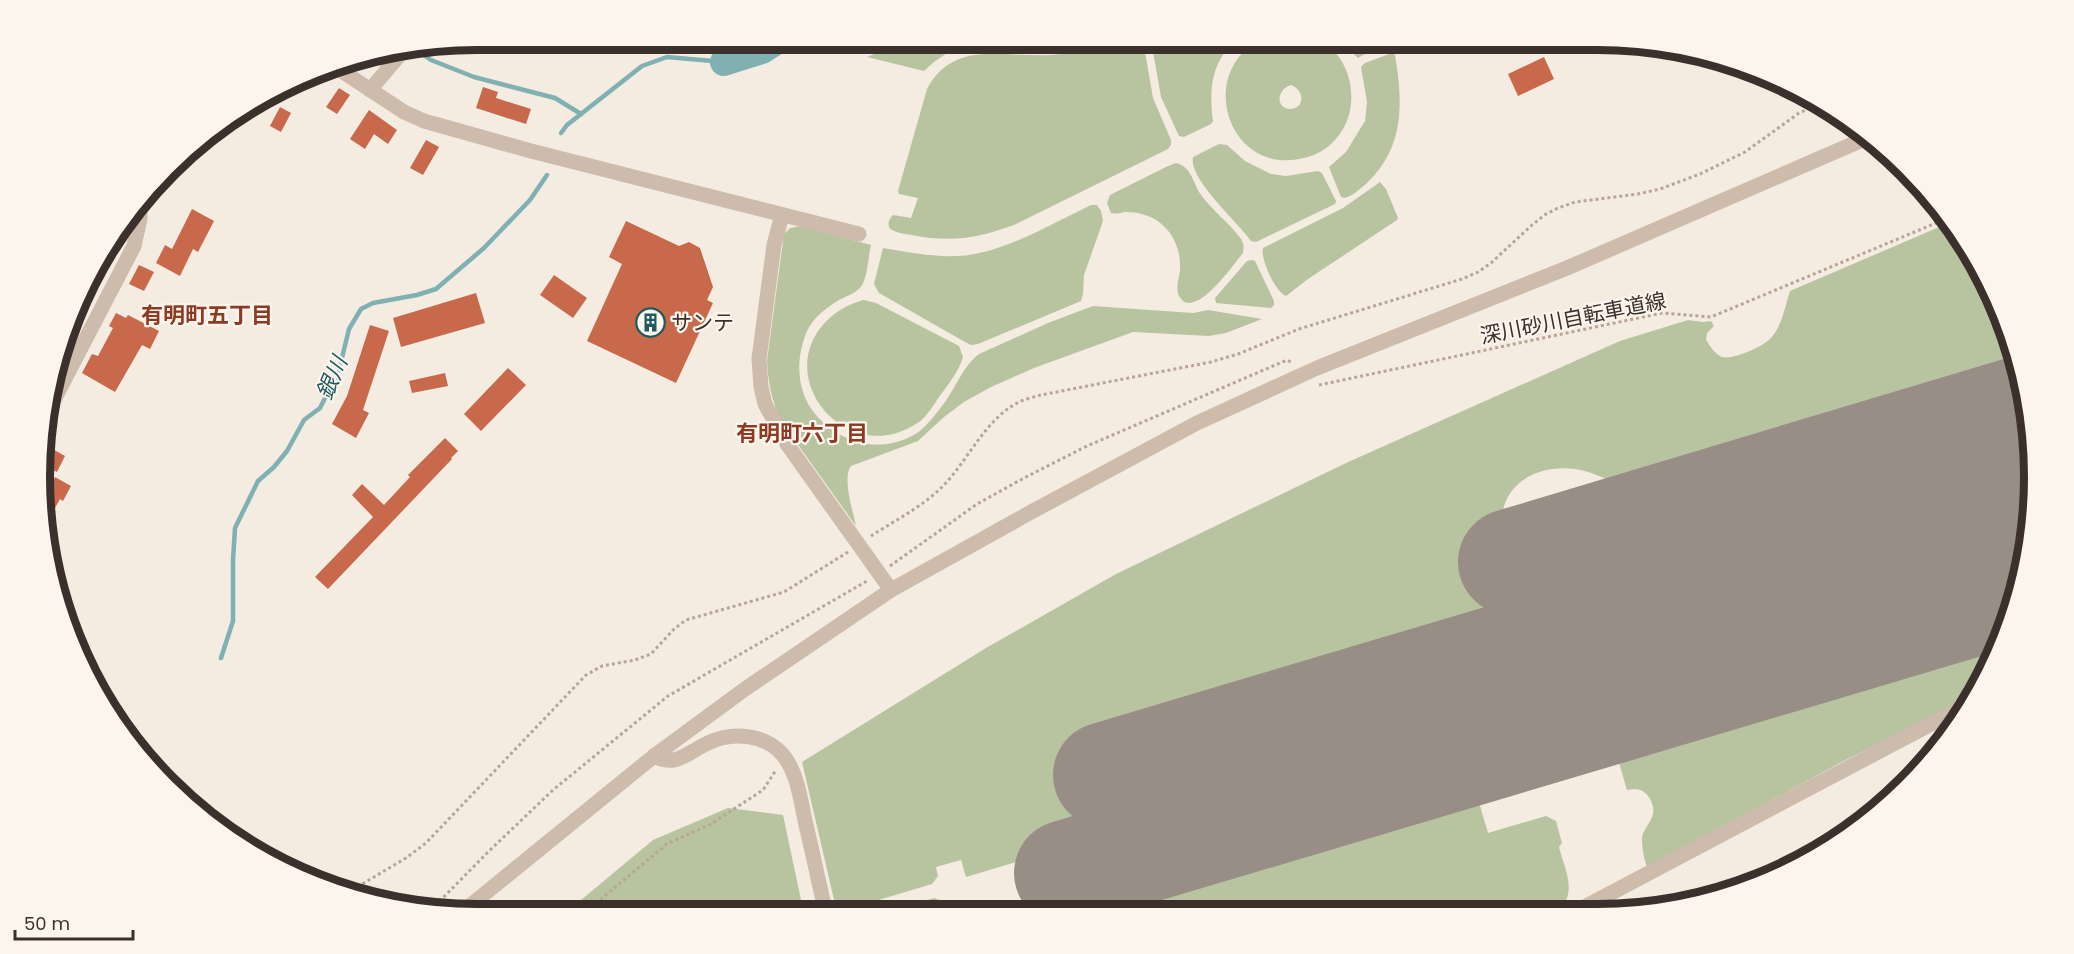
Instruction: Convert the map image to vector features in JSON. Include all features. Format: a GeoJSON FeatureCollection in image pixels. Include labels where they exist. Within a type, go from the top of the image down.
{"type":"FeatureCollection","features":[{"type":"Feature","properties":{"kind":"street"},"geometry":{"type":"LineString","coordinates":[[370,90],[398,57]]}},
{"type":"Feature","properties":{"kind":"street"},"geometry":{"type":"LineString","coordinates":[[343,71],[404,112],[424,121],[531,151],[860,234]]}},
{"type":"Feature","properties":{"kind":"street"},"geometry":{"type":"LineString","coordinates":[[473,904],[654,756],[745,689],[891,590],[1043,505],[1197,423],[1300,377],[1567,268],[1860,141]]}},
{"type":"Feature","properties":{"kind":"street"},"geometry":{"type":"LineString","coordinates":[[59,391],[134,246],[140,215]]}},
{"type":"Feature","properties":{"kind":"street"},"geometry":{"type":"LineString","coordinates":[[782,215],[774,245],[759,359],[765,404],[786,444],[891,590]]}},
{"type":"Feature","properties":{"kind":"street"},"geometry":{"type":"LineString","coordinates":[[1590,904],[1954,712]]}},
{"type":"Feature","properties":{"kind":"street"},"geometry":{"type":"LineString","coordinates":[[654,756],[663,761],[670,761],[682,758],[708,742],[724,737],[744,736],[766,742],[783,755],[791,770],[800,798],[824,904]]}},
{"type":"Feature","properties":{"kind":"path"},"geometry":{"type":"LineString","coordinates":[[357,887],[406,858],[426,843],[586,675],[602,666],[635,660],[651,654],[674,629],[686,620],[784,592],[942,487],[993,423],[1020,401],[1211,362],[1310,326],[1462,279],[1491,263],[1532,225],[1558,208],[1575,202],[1660,189],[1700,174],[1745,152],[1799,113],[1812,107]]}},
{"type":"Feature","properties":{"kind":"path","name":"深川砂川自転車道線"},"geometry":{"type":"LineString","coordinates":[[1300,377],[1312,387],[1662,313],[1711,316],[1939,222]]}},
{"type":"Feature","properties":{"kind":"path"},"geometry":{"type":"LineString","coordinates":[[595,904],[667,844],[711,824],[763,790],[783,755]]}},
{"type":"Feature","properties":{"kind":"green space"},"geometry":{"type":"Polygon","coordinates":[[[884,50],[953,50],[924,71],[867,57],[884,50]]]}},
{"type":"Feature","properties":{"kind":"green space"},"geometry":{"type":"Polygon","coordinates":[[[1095,50],[1145,50],[1153,98],[1171,140],[1168,149],[1014,225],[988,233],[964,238],[939,239],[904,234],[890,229],[889,222],[893,215],[911,218],[918,198],[899,194],[898,191],[927,89],[938,73],[951,63],[982,54],[1062,54],[1095,50]]]}},
{"type":"Feature","properties":{"kind":"green space"},"geometry":{"type":"Polygon","coordinates":[[[1153,50],[1227,50],[1214,77],[1211,97],[1213,121],[1211,124],[1184,137],[1179,136],[1161,97],[1153,50]]]}},
{"type":"Feature","properties":{"kind":"green space"},"geometry":{"type":"Polygon","coordinates":[[[1247,50],[1332,50],[1344,66],[1349,78],[1351,105],[1348,118],[1335,140],[1319,153],[1299,159],[1274,159],[1254,151],[1238,136],[1229,116],[1226,95],[1230,73],[1242,54],[1247,50]],[[1291,85],[1283,90],[1280,102],[1285,108],[1295,108],[1301,103],[1299,91],[1291,85]]]}},
{"type":"Feature","properties":{"kind":"green space"},"geometry":{"type":"Polygon","coordinates":[[[1350,50],[1372,50],[1358,58],[1350,50]]]}},
{"type":"Feature","properties":{"kind":"green space"},"geometry":{"type":"Polygon","coordinates":[[[1392,53],[1395,55],[1398,73],[1400,107],[1395,139],[1389,154],[1367,183],[1350,196],[1341,197],[1329,167],[1346,152],[1365,121],[1367,102],[1361,67],[1365,63],[1392,53]]]}},
{"type":"Feature","properties":{"kind":"green space"},"geometry":{"type":"Polygon","coordinates":[[[1219,144],[1227,145],[1245,161],[1271,174],[1286,176],[1318,171],[1322,173],[1336,201],[1335,204],[1256,242],[1251,241],[1206,188],[1194,166],[1193,157],[1219,144]]]}},
{"type":"Feature","properties":{"kind":"green space"},"geometry":{"type":"Polygon","coordinates":[[[1176,163],[1185,167],[1199,192],[1241,239],[1244,246],[1243,253],[1216,286],[1198,300],[1190,303],[1179,297],[1177,285],[1180,271],[1179,257],[1176,244],[1165,227],[1139,213],[1111,213],[1107,203],[1110,195],[1176,163]]]}},
{"type":"Feature","properties":{"kind":"green space"},"geometry":{"type":"Polygon","coordinates":[[[1380,182],[1386,189],[1397,220],[1286,296],[1282,294],[1266,267],[1263,248],[1343,208],[1380,182]]]}},
{"type":"Feature","properties":{"kind":"green space"},"geometry":{"type":"Polygon","coordinates":[[[1091,205],[1097,205],[1103,221],[1084,275],[1081,301],[978,344],[971,345],[965,342],[879,293],[874,284],[883,248],[938,256],[973,254],[1025,237],[1091,205]]]}},
{"type":"Feature","properties":{"kind":"green space"},"geometry":{"type":"Polygon","coordinates":[[[801,226],[871,245],[867,271],[860,288],[821,313],[807,331],[801,351],[799,372],[807,401],[822,421],[846,438],[874,445],[903,440],[917,433],[937,413],[963,372],[979,354],[1093,306],[1193,313],[1208,310],[1262,319],[1226,333],[1209,336],[1133,332],[1034,368],[991,387],[964,402],[918,441],[851,466],[848,486],[856,526],[781,421],[769,384],[767,361],[784,234],[790,228],[801,226]]]}},
{"type":"Feature","properties":{"kind":"green space"},"geometry":{"type":"Polygon","coordinates":[[[1942,226],[1967,263],[1992,313],[2013,380],[1659,485],[1627,486],[1575,469],[1561,468],[1536,473],[1515,487],[1503,510],[1503,530],[1519,581],[2022,430],[2024,505],[2015,565],[1687,663],[1638,667],[1456,721],[1459,731],[966,877],[961,860],[936,867],[938,876],[932,884],[865,904],[862,904],[861,901],[835,904],[802,762],[986,648],[1116,574],[1346,463],[1620,341],[1688,320],[1711,321],[1714,326],[1707,333],[1706,340],[1717,354],[1722,357],[1733,357],[1754,349],[1774,334],[1790,291],[1942,226]]]}},
{"type":"Feature","properties":{"kind":"green space"},"geometry":{"type":"Polygon","coordinates":[[[1247,261],[1255,261],[1274,305],[1271,308],[1216,303],[1215,298],[1247,261]]]}},
{"type":"Feature","properties":{"kind":"green space"},"geometry":{"type":"Polygon","coordinates":[[[864,300],[876,303],[959,346],[963,357],[955,374],[925,417],[916,424],[891,434],[866,435],[844,427],[826,412],[813,393],[807,371],[810,348],[822,326],[841,310],[864,300]]]}},
{"type":"Feature","properties":{"kind":"green space"},"geometry":{"type":"Polygon","coordinates":[[[2013,572],[2000,618],[1953,632],[1950,626],[1925,636],[1926,640],[1701,708],[1654,712],[1607,726],[1601,704],[1646,691],[1688,669],[2013,572]]]}},
{"type":"Feature","properties":{"kind":"green space"},"geometry":{"type":"Polygon","coordinates":[[[1997,626],[1980,666],[1960,702],[1840,763],[1647,867],[1642,839],[1653,815],[1652,803],[1641,790],[1627,790],[1615,749],[1662,736],[1703,713],[1929,647],[1936,659],[1958,650],[1955,639],[1997,626]]]}},
{"type":"Feature","properties":{"kind":"green space"},"geometry":{"type":"Polygon","coordinates":[[[1461,737],[1472,776],[1054,900],[1031,888],[1043,863],[1461,737]]]}},
{"type":"Feature","properties":{"kind":"green space"},"geometry":{"type":"Polygon","coordinates":[[[1473,782],[1488,833],[1546,816],[1556,821],[1562,843],[1559,847],[1567,873],[1569,890],[1564,904],[1064,904],[1473,782]]]}},
{"type":"Feature","properties":{"kind":"green space"},"geometry":{"type":"Polygon","coordinates":[[[728,808],[783,815],[802,904],[576,904],[653,840],[728,808]]]}},
{"type":"Feature","properties":{"kind":"green space"},"geometry":{"type":"Polygon","coordinates":[[[934,898],[947,904],[914,904],[934,898]]]}},
{"type":"Feature","properties":{"kind":"building"},"geometry":{"type":"Polygon","coordinates":[[[1544,57],[1554,79],[1518,96],[1508,74],[1544,57]]]}},
{"type":"Feature","properties":{"kind":"building"},"geometry":{"type":"Polygon","coordinates":[[[483,87],[498,92],[496,98],[531,109],[526,124],[476,108],[483,87]]]}},
{"type":"Feature","properties":{"kind":"building"},"geometry":{"type":"Polygon","coordinates":[[[339,88],[350,95],[337,114],[326,107],[339,88]]]}},
{"type":"Feature","properties":{"kind":"building"},"geometry":{"type":"Polygon","coordinates":[[[280,107],[291,113],[281,132],[270,126],[280,107]]]}},
{"type":"Feature","properties":{"kind":"building"},"geometry":{"type":"Polygon","coordinates":[[[369,110],[397,130],[388,144],[374,134],[365,149],[350,139],[369,110]]]}},
{"type":"Feature","properties":{"kind":"building"},"geometry":{"type":"Polygon","coordinates":[[[426,140],[439,147],[423,175],[410,168],[426,140]]]}},
{"type":"Feature","properties":{"kind":"building"},"geometry":{"type":"Polygon","coordinates":[[[192,209],[214,221],[198,252],[193,249],[180,276],[156,263],[165,245],[172,249],[192,209]]]}},
{"type":"Feature","properties":{"kind":"building","name":"サンテ"},"geometry":{"type":"Polygon","coordinates":[[[626,221],[679,246],[689,242],[700,248],[713,287],[707,300],[713,303],[676,383],[587,341],[622,264],[609,257],[626,221]]]}},
{"type":"Feature","properties":{"kind":"building"},"geometry":{"type":"Polygon","coordinates":[[[139,265],[154,272],[144,291],[129,284],[139,265]]]}},
{"type":"Feature","properties":{"kind":"building"},"geometry":{"type":"Polygon","coordinates":[[[554,275],[587,298],[573,318],[540,295],[554,275]]]}},
{"type":"Feature","properties":{"kind":"building"},"geometry":{"type":"Polygon","coordinates":[[[476,293],[485,323],[401,347],[393,318],[476,293]]]}},
{"type":"Feature","properties":{"kind":"building"},"geometry":{"type":"Polygon","coordinates":[[[116,313],[126,318],[128,315],[159,331],[150,349],[142,345],[115,392],[82,373],[92,354],[98,356],[113,328],[109,326],[116,313]]]}},
{"type":"Feature","properties":{"kind":"building"},"geometry":{"type":"Polygon","coordinates":[[[370,325],[389,331],[363,410],[369,413],[356,438],[332,424],[347,396],[370,325]]]}},
{"type":"Feature","properties":{"kind":"building"},"geometry":{"type":"Polygon","coordinates":[[[508,368],[526,385],[481,431],[464,414],[508,368]]]}},
{"type":"Feature","properties":{"kind":"building"},"geometry":{"type":"Polygon","coordinates":[[[445,373],[448,386],[412,393],[409,381],[445,373]]]}},
{"type":"Feature","properties":{"kind":"building"},"geometry":{"type":"Polygon","coordinates":[[[445,438],[458,451],[452,459],[328,589],[315,577],[373,517],[352,495],[362,484],[384,505],[410,477],[408,475],[445,438]]]}},
{"type":"Feature","properties":{"kind":"building"},"geometry":{"type":"Polygon","coordinates":[[[50,448],[65,456],[57,472],[50,469],[50,448]]]}},
{"type":"Feature","properties":{"kind":"building"},"geometry":{"type":"Polygon","coordinates":[[[55,477],[71,486],[63,501],[60,499],[51,515],[50,505],[50,487],[55,477]]]}},
{"type":"Feature","properties":{"kind":"waterway","name":"銀川"},"geometry":{"type":"LineString","coordinates":[[724,62],[762,50]]}},
{"type":"Feature","properties":{"kind":"waterway"},"geometry":{"type":"LineString","coordinates":[[421,53],[431,60],[474,77],[555,98],[581,114]]}},
{"type":"Feature","properties":{"kind":"waterway","name":"銀川"},"geometry":{"type":"LineString","coordinates":[[561,133],[567,125],[642,66],[667,57],[724,62]]}},
{"type":"Feature","properties":{"kind":"waterway","name":"銀川"},"geometry":{"type":"LineString","coordinates":[[221,658],[233,621],[235,528],[258,481],[287,451],[304,420],[320,408],[339,370],[349,329],[361,309],[373,303],[436,289],[484,248],[530,200],[547,175]]}},
{"type":"Feature","properties":{"kind":"runway"},"geometry":{"type":"LineString","coordinates":[[1511,562],[2019,410]]}},
{"type":"Feature","properties":{"kind":"runway"},"geometry":{"type":"LineString","coordinates":[[1106,775],[2024,502]]}},
{"type":"Feature","properties":{"kind":"runway"},"geometry":{"type":"LineString","coordinates":[[1067,873],[2009,593]]}},
{"type":"Feature","properties":{"kind":"place","name":"サンテ"},"geometry":{"type":"Point","coordinates":[650,322]}},
{"type":"Feature","properties":{"kind":"district","name":"有明町五丁目"},"geometry":{"type":"Point","coordinates":[207,315]}},
{"type":"Feature","properties":{"kind":"district","name":"有明町六丁目"},"geometry":{"type":"Point","coordinates":[802,433]}}]}
